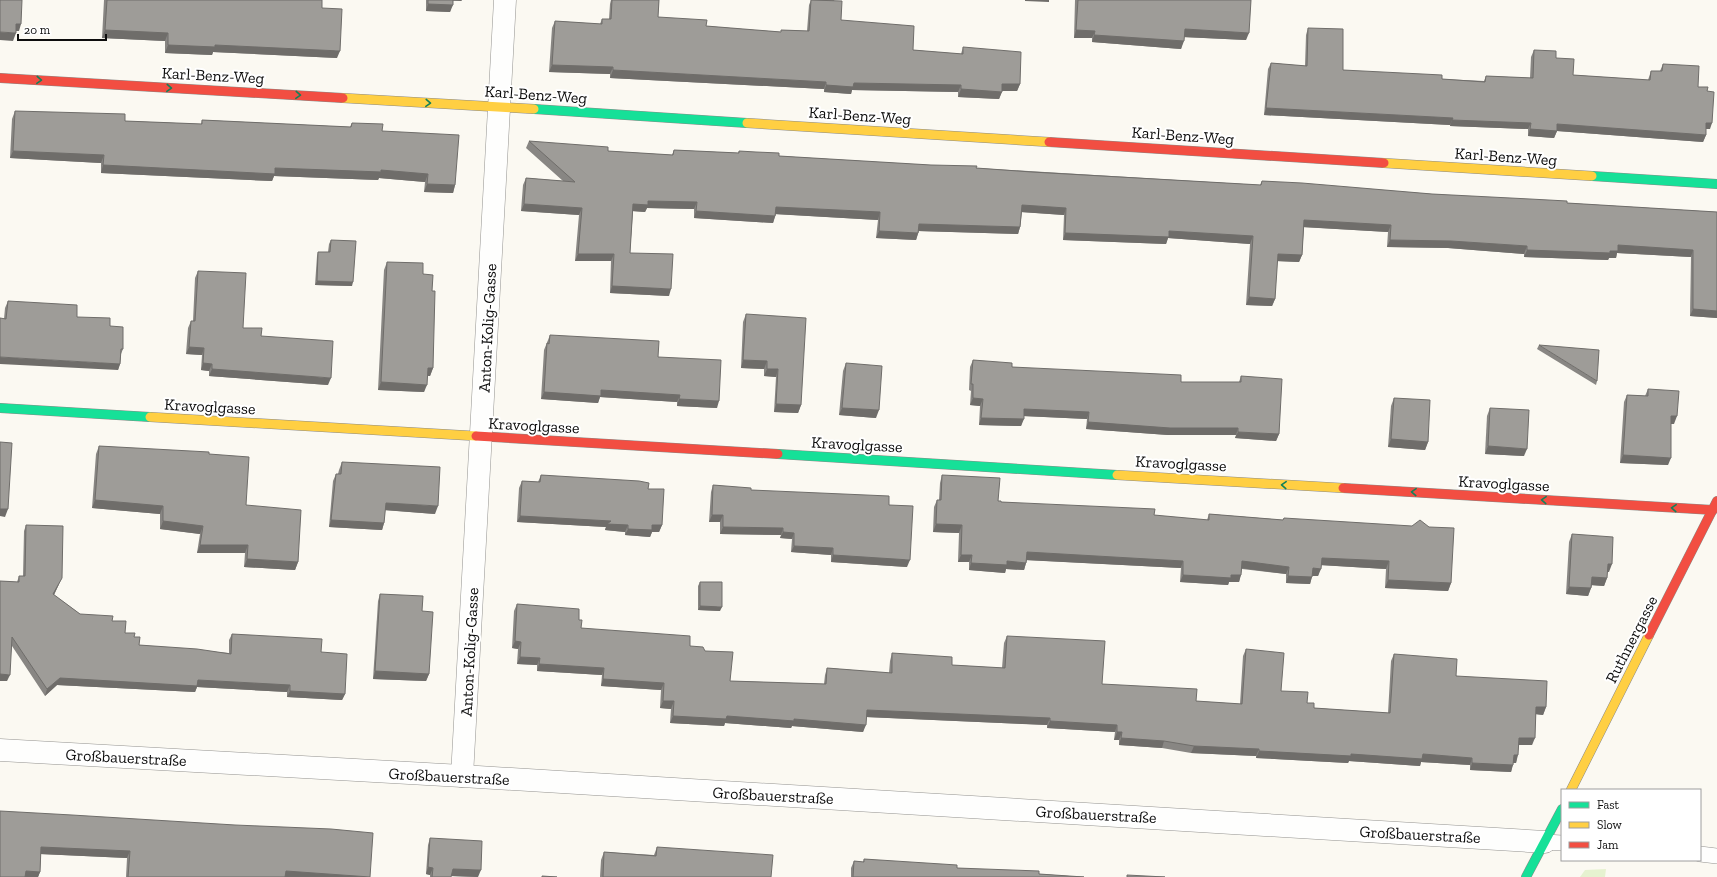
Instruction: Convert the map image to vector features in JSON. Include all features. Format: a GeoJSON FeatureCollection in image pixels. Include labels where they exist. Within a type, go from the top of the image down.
{"type":"FeatureCollection","features":[{"type":"Feature","properties":{"kind":"street","name":"Anton-Kolig-Gasse"},"geometry":{"type":"LineString","coordinates":[[462,776],[505,0]]}},
{"type":"Feature","properties":{"kind":"street","name":"Karl-Benz-Weg"},"geometry":{"type":"LineString","coordinates":[[0,78],[499,107],[1717,184]]}},
{"type":"Feature","properties":{"kind":"street","name":"Kravoglgasse"},"geometry":{"type":"LineString","coordinates":[[0,408],[1713,510]]}},
{"type":"Feature","properties":{"kind":"street","name":"Ruthnergasse"},"geometry":{"type":"LineString","coordinates":[[1573,789],[1717,501]]}},
{"type":"Feature","properties":{"kind":"street","name":"Großbauerstraße"},"geometry":{"type":"LineString","coordinates":[[0,750],[462,776],[1554,842]]}},
{"type":"Feature","properties":{"kind":"street"},"geometry":{"type":"LineString","coordinates":[[1526,877],[1554,842],[1561,813]]}},
{"type":"Feature","properties":{"kind":"lane"},"geometry":{"type":"LineString","coordinates":[[1701,854],[1717,856]]}},
{"type":"Feature","properties":{"kind":"green space"},"geometry":{"type":"Polygon","coordinates":[[[1606,869],[1605,877],[1580,877],[1585,870],[1606,869]]]}},
{"type":"Feature","properties":{"kind":"building"},"geometry":{"type":"Polygon","coordinates":[[[0,0],[22,0],[21,24],[16,24],[16,33],[0,32],[0,0]]]}},
{"type":"Feature","properties":{"kind":"building"},"geometry":{"type":"Polygon","coordinates":[[[107,0],[322,0],[322,8],[342,9],[340,51],[215,45],[215,47],[168,45],[168,33],[105,30],[107,0]]]}},
{"type":"Feature","properties":{"kind":"building"},"geometry":{"type":"Polygon","coordinates":[[[428,0],[453,0],[453,5],[428,4],[428,0]]]}},
{"type":"Feature","properties":{"kind":"building"},"geometry":{"type":"Polygon","coordinates":[[[612,0],[659,0],[658,17],[707,20],[706,26],[781,32],[781,30],[809,31],[811,0],[842,1],[841,20],[914,26],[913,50],[963,54],[963,47],[1021,52],[1020,84],[1002,84],[1002,92],[961,89],[961,85],[854,83],[853,87],[826,85],[826,82],[613,70],[613,67],[552,65],[555,21],[602,24],[602,19],[611,19],[612,0]]]}},
{"type":"Feature","properties":{"kind":"building"},"geometry":{"type":"Polygon","coordinates":[[[1078,0],[1251,0],[1249,33],[1185,29],[1184,41],[1094,35],[1095,31],[1076,30],[1078,0]]]}},
{"type":"Feature","properties":{"kind":"building"},"geometry":{"type":"Polygon","coordinates":[[[1308,28],[1343,29],[1343,70],[1442,75],[1442,79],[1485,82],[1486,76],[1533,78],[1534,50],[1556,51],[1556,58],[1574,59],[1573,75],[1650,80],[1651,71],[1662,71],[1663,64],[1699,66],[1698,87],[1708,87],[1707,91],[1714,92],[1712,123],[1706,123],[1706,135],[1557,124],[1557,131],[1530,129],[1531,123],[1452,120],[1453,118],[1266,108],[1271,63],[1307,66],[1308,28]]]}},
{"type":"Feature","properties":{"kind":"building"},"geometry":{"type":"Polygon","coordinates":[[[15,111],[125,114],[125,121],[202,124],[202,120],[351,127],[352,123],[383,124],[382,131],[459,135],[455,185],[427,184],[428,174],[381,170],[381,172],[275,168],[275,174],[103,165],[104,155],[13,151],[15,111]]]}},
{"type":"Feature","properties":{"kind":"building"},"geometry":{"type":"Polygon","coordinates":[[[529,141],[608,147],[608,151],[673,155],[674,150],[779,153],[779,156],[931,165],[977,166],[976,168],[1032,172],[1261,185],[1262,181],[1302,183],[1432,194],[1567,201],[1567,203],[1717,212],[1717,311],[1693,309],[1693,250],[1618,245],[1618,251],[1610,251],[1610,253],[1527,250],[1527,246],[1451,241],[1390,240],[1391,225],[1304,220],[1302,255],[1278,254],[1275,299],[1249,297],[1253,236],[1169,231],[1169,237],[1065,233],[1066,208],[1022,205],[1020,227],[919,224],[918,233],[879,231],[880,212],[776,207],[775,216],[696,211],[697,202],[648,201],[648,205],[633,204],[630,253],[673,254],[671,289],[612,286],[614,254],[578,254],[582,208],[524,204],[526,178],[575,182],[529,141]]]}},
{"type":"Feature","properties":{"kind":"building"},"geometry":{"type":"Polygon","coordinates":[[[331,240],[356,241],[353,282],[317,281],[318,252],[330,252],[331,240]]]}},
{"type":"Feature","properties":{"kind":"building"},"geometry":{"type":"Polygon","coordinates":[[[387,262],[423,263],[423,274],[433,275],[432,291],[435,291],[433,368],[428,368],[427,385],[381,382],[387,262]]]}},
{"type":"Feature","properties":{"kind":"building"},"geometry":{"type":"Polygon","coordinates":[[[198,271],[246,273],[243,328],[262,328],[261,336],[333,341],[331,378],[212,369],[212,364],[203,363],[204,348],[189,347],[191,321],[195,321],[198,271]]]}},
{"type":"Feature","properties":{"kind":"building"},"geometry":{"type":"Polygon","coordinates":[[[8,301],[77,305],[77,317],[110,318],[110,326],[123,327],[123,349],[121,349],[120,364],[0,357],[0,318],[6,319],[8,301]]]}},
{"type":"Feature","properties":{"kind":"building"},"geometry":{"type":"Polygon","coordinates":[[[746,314],[806,318],[801,405],[776,404],[778,369],[767,369],[767,361],[743,360],[746,314]]]}},
{"type":"Feature","properties":{"kind":"building"},"geometry":{"type":"Polygon","coordinates":[[[550,335],[659,341],[658,357],[721,360],[719,401],[679,399],[680,395],[601,390],[601,396],[544,392],[547,343],[549,344],[550,335]]]}},
{"type":"Feature","properties":{"kind":"building"},"geometry":{"type":"Polygon","coordinates":[[[1539,345],[1599,350],[1597,381],[1539,345]]]}},
{"type":"Feature","properties":{"kind":"building"},"geometry":{"type":"Polygon","coordinates":[[[973,360],[1012,363],[1012,367],[1181,375],[1181,382],[1241,382],[1241,376],[1282,379],[1279,434],[1238,432],[1238,428],[1170,428],[1088,422],[1089,412],[1024,409],[1024,419],[981,418],[983,399],[973,398],[973,384],[971,384],[973,360]]]}},
{"type":"Feature","properties":{"kind":"building"},"geometry":{"type":"Polygon","coordinates":[[[846,363],[882,366],[879,410],[842,408],[846,363]]]}},
{"type":"Feature","properties":{"kind":"building"},"geometry":{"type":"Polygon","coordinates":[[[1648,389],[1679,391],[1677,416],[1671,416],[1671,458],[1623,455],[1627,395],[1648,396],[1648,389]]]}},
{"type":"Feature","properties":{"kind":"building"},"geometry":{"type":"Polygon","coordinates":[[[1394,398],[1430,400],[1428,442],[1391,439],[1394,398]]]}},
{"type":"Feature","properties":{"kind":"building"},"geometry":{"type":"Polygon","coordinates":[[[1490,408],[1529,410],[1527,449],[1488,446],[1490,408]]]}},
{"type":"Feature","properties":{"kind":"building"},"geometry":{"type":"Polygon","coordinates":[[[0,442],[12,443],[8,509],[0,509],[0,442]]]}},
{"type":"Feature","properties":{"kind":"building"},"geometry":{"type":"Polygon","coordinates":[[[99,446],[209,452],[209,454],[249,457],[246,505],[301,510],[298,562],[247,559],[248,545],[200,545],[203,526],[163,521],[163,506],[95,500],[99,446]]]}},
{"type":"Feature","properties":{"kind":"building"},"geometry":{"type":"Polygon","coordinates":[[[342,462],[440,467],[438,506],[386,503],[384,523],[331,520],[336,474],[341,474],[342,462]]]}},
{"type":"Feature","properties":{"kind":"building"},"geometry":{"type":"Polygon","coordinates":[[[541,475],[639,481],[649,483],[648,489],[664,489],[662,525],[652,525],[652,530],[628,529],[628,525],[607,524],[611,521],[520,516],[522,481],[540,482],[541,475]]]}},
{"type":"Feature","properties":{"kind":"building"},"geometry":{"type":"Polygon","coordinates":[[[942,475],[1000,478],[998,501],[1001,502],[1155,509],[1154,515],[1209,520],[1209,514],[1283,520],[1284,518],[1412,526],[1420,520],[1429,527],[1454,528],[1451,583],[1388,580],[1389,561],[1322,558],[1321,569],[1313,568],[1312,577],[1288,576],[1289,567],[1242,561],[1241,575],[1231,575],[1231,578],[1183,575],[1183,561],[1027,552],[1026,563],[1007,561],[1007,565],[971,563],[972,555],[961,555],[962,525],[936,524],[937,500],[941,500],[942,475]]]}},
{"type":"Feature","properties":{"kind":"building"},"geometry":{"type":"Polygon","coordinates":[[[713,485],[751,488],[751,490],[889,496],[889,505],[913,506],[910,560],[833,555],[833,548],[794,546],[794,533],[783,532],[783,528],[723,527],[723,515],[712,515],[713,485]]]}},
{"type":"Feature","properties":{"kind":"building"},"geometry":{"type":"Polygon","coordinates":[[[26,525],[63,526],[62,578],[53,594],[80,614],[113,616],[112,621],[126,621],[125,633],[135,633],[134,637],[140,637],[139,645],[197,649],[231,654],[232,634],[322,639],[321,652],[347,654],[345,694],[290,691],[290,685],[198,680],[197,686],[60,678],[47,689],[12,637],[10,675],[0,674],[0,581],[19,582],[19,576],[25,576],[26,525]]]}},
{"type":"Feature","properties":{"kind":"building"},"geometry":{"type":"Polygon","coordinates":[[[1572,534],[1613,537],[1612,564],[1608,564],[1607,578],[1592,577],[1591,588],[1569,587],[1572,534]]]}},
{"type":"Feature","properties":{"kind":"building"},"geometry":{"type":"Polygon","coordinates":[[[700,582],[722,582],[722,607],[700,606],[700,582]]]}},
{"type":"Feature","properties":{"kind":"building"},"geometry":{"type":"Polygon","coordinates":[[[380,594],[423,596],[422,611],[433,612],[429,674],[375,671],[380,594]]]}},
{"type":"Feature","properties":{"kind":"building"},"geometry":{"type":"Polygon","coordinates":[[[517,604],[579,609],[579,620],[582,620],[581,628],[690,636],[690,646],[703,647],[705,651],[733,652],[730,681],[826,684],[827,668],[892,673],[892,653],[952,657],[952,665],[1005,668],[1007,636],[1105,641],[1102,684],[1197,689],[1196,701],[1242,704],[1246,649],[1284,653],[1281,691],[1308,692],[1307,703],[1314,703],[1314,708],[1390,713],[1394,654],[1457,659],[1456,676],[1547,681],[1546,707],[1536,707],[1535,738],[1519,738],[1518,755],[1514,755],[1513,765],[1472,763],[1472,758],[1423,754],[1422,759],[1351,754],[1351,756],[1259,751],[1259,749],[1194,746],[1164,741],[1121,738],[1122,732],[1117,732],[1117,725],[1050,721],[1050,718],[867,710],[866,725],[794,719],[794,721],[727,716],[726,719],[673,716],[674,701],[663,701],[664,683],[603,679],[604,668],[539,664],[540,658],[520,657],[521,642],[515,641],[517,604]]]}},
{"type":"Feature","properties":{"kind":"building"},"geometry":{"type":"Polygon","coordinates":[[[0,811],[235,825],[331,829],[373,833],[370,877],[286,871],[285,877],[128,877],[130,851],[41,847],[40,872],[26,871],[25,877],[0,877],[0,811]]]}},
{"type":"Feature","properties":{"kind":"building"},"geometry":{"type":"Polygon","coordinates":[[[430,838],[482,841],[481,870],[453,869],[451,877],[432,877],[433,868],[428,867],[430,838]]]}},
{"type":"Feature","properties":{"kind":"building"},"geometry":{"type":"Polygon","coordinates":[[[657,847],[773,855],[771,877],[603,877],[604,852],[656,856],[657,847]]]}},
{"type":"Feature","properties":{"kind":"building"},"geometry":{"type":"Polygon","coordinates":[[[864,859],[957,865],[957,868],[1039,871],[1039,874],[1084,877],[853,877],[854,861],[864,862],[864,859]]]}},
{"type":"Feature","properties":{"kind":"building"},"geometry":{"type":"Polygon","coordinates":[[[1127,875],[1165,877],[1127,877],[1127,875]]]}},
{"type":"Feature","properties":{"kind":"traffic: fast"},"geometry":{"type":"LineString","coordinates":[[534,109],[747,123]]}},
{"type":"Feature","properties":{"kind":"traffic: fast"},"geometry":{"type":"LineString","coordinates":[[1592,176],[1717,184]]}},
{"type":"Feature","properties":{"kind":"traffic: fast"},"geometry":{"type":"LineString","coordinates":[[0,408],[150,417]]}},
{"type":"Feature","properties":{"kind":"traffic: fast"},"geometry":{"type":"LineString","coordinates":[[778,454],[1117,475]]}},
{"type":"Feature","properties":{"kind":"traffic: fast"},"geometry":{"type":"LineString","coordinates":[[1526,877],[1561,811]]}},
{"type":"Feature","properties":{"kind":"traffic: slow"},"geometry":{"type":"LineString","coordinates":[[343,98],[534,109]]}},
{"type":"Feature","properties":{"kind":"traffic: slow"},"geometry":{"type":"LineString","coordinates":[[747,123],[1049,142]]}},
{"type":"Feature","properties":{"kind":"traffic: slow"},"geometry":{"type":"LineString","coordinates":[[1384,163],[1592,176]]}},
{"type":"Feature","properties":{"kind":"traffic: slow"},"geometry":{"type":"LineString","coordinates":[[150,417],[476,436]]}},
{"type":"Feature","properties":{"kind":"traffic: slow"},"geometry":{"type":"LineString","coordinates":[[1117,475],[1343,488]]}},
{"type":"Feature","properties":{"kind":"traffic: slow"},"geometry":{"type":"LineString","coordinates":[[1572,789],[1649,635]]}},
{"type":"Feature","properties":{"kind":"traffic: jam"},"geometry":{"type":"LineString","coordinates":[[0,78],[343,98]]}},
{"type":"Feature","properties":{"kind":"traffic: jam"},"geometry":{"type":"LineString","coordinates":[[1049,142],[1384,163]]}},
{"type":"Feature","properties":{"kind":"traffic: jam"},"geometry":{"type":"LineString","coordinates":[[476,436],[778,454]]}},
{"type":"Feature","properties":{"kind":"traffic: jam"},"geometry":{"type":"LineString","coordinates":[[1343,488],[1713,510]]}},
{"type":"Feature","properties":{"kind":"traffic: jam"},"geometry":{"type":"LineString","coordinates":[[1649,635],[1717,501]]}}]}
